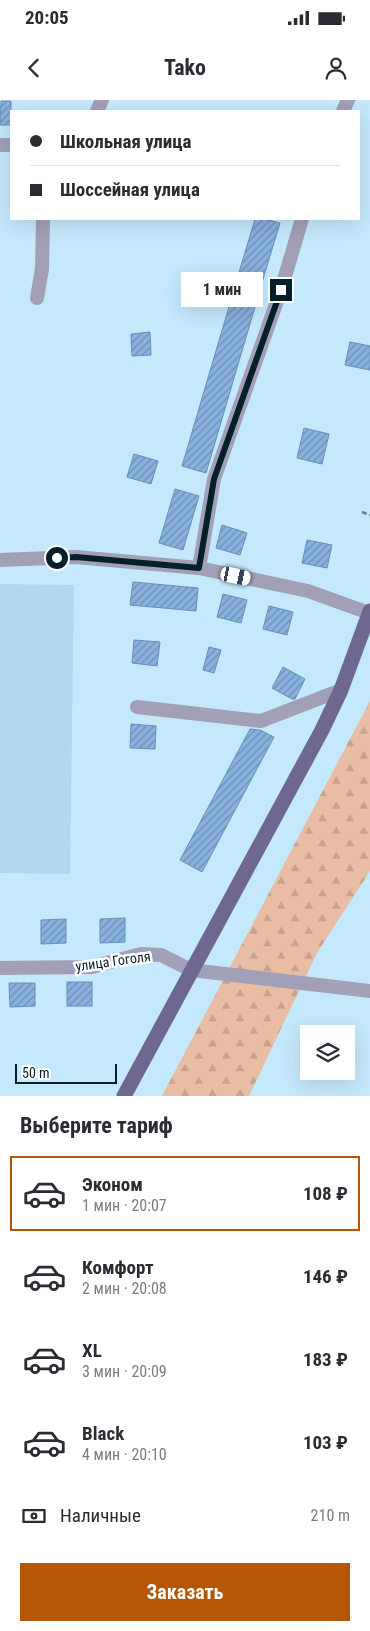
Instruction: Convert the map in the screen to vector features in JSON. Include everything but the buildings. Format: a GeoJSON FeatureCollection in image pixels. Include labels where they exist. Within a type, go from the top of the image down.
{"type":"FeatureCollection","features":[{"type":"Feature","properties":{"kind":"main road"},"geometry":{"type":"LineString","coordinates":[[124,1096],[322,730],[340,690],[370,612]]}},
{"type":"Feature","properties":{"kind":"street"},"geometry":{"type":"LineString","coordinates":[[37,298],[42,269],[43,220]]}},
{"type":"Feature","properties":{"kind":"street"},"geometry":{"type":"LineString","coordinates":[[199,568],[214,479],[281,290],[302,220]]}},
{"type":"Feature","properties":{"kind":"street"},"geometry":{"type":"LineString","coordinates":[[0,560],[76,557],[199,568],[308,591],[370,612]]}},
{"type":"Feature","properties":{"kind":"street"},"geometry":{"type":"LineString","coordinates":[[137,707],[261,721],[340,690]]}},
{"type":"Feature","properties":{"kind":"street","name":"улица Гоголя"},"geometry":{"type":"LineString","coordinates":[[0,968],[92,966],[142,954],[161,955],[191,970],[370,991]]}},
{"type":"Feature","properties":{"kind":"path"},"geometry":{"type":"LineString","coordinates":[[362,512],[370,515]]}},
{"type":"Feature","properties":{"kind":"shaded area"},"geometry":{"type":"Polygon","coordinates":[[[0,584],[74,585],[70,874],[0,873],[0,584]]]}},
{"type":"Feature","properties":{"kind":"green space"},"geometry":{"type":"Polygon","coordinates":[[[370,701],[370,871],[317,953],[249,1096],[162,1096],[370,701]]]}},
{"type":"Feature","properties":{"kind":"route"},"geometry":{"type":"LineString","coordinates":[[57,558],[76,557],[199,568],[214,479],[281,290]]}}]}
